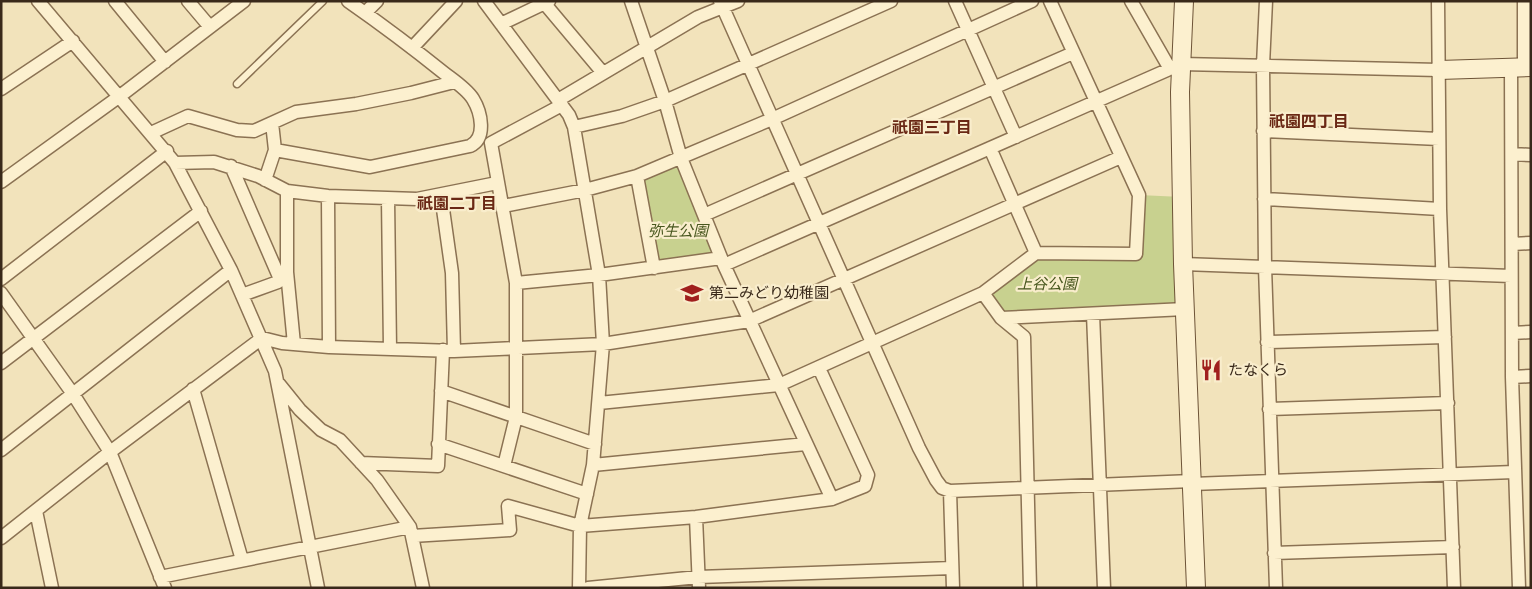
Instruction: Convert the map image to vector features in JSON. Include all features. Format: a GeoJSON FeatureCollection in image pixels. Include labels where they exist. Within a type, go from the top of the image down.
{"type":"FeatureCollection","features":[{"type":"Feature","properties":{"kind":"street"},"geometry":{"type":"LineString","coordinates":[[38,1],[167,151],[201,211],[231,270],[262,338],[277,382],[318,588]]}},
{"type":"Feature","properties":{"kind":"street"},"geometry":{"type":"LineString","coordinates":[[115,1],[165,62]]}},
{"type":"Feature","properties":{"kind":"street"},"geometry":{"type":"LineString","coordinates":[[188,1],[210,27]]}},
{"type":"Feature","properties":{"kind":"street"},"geometry":{"type":"LineString","coordinates":[[1,182],[120,96],[244,1]]}},
{"type":"Feature","properties":{"kind":"street"},"geometry":{"type":"LineString","coordinates":[[275,150],[370,167],[470,146],[476,144],[481,136],[480,116],[472,98],[412,48],[348,1]]}},
{"type":"Feature","properties":{"kind":"street"},"geometry":{"type":"LineString","coordinates":[[365,13],[377,1]]}},
{"type":"Feature","properties":{"kind":"street"},"geometry":{"type":"LineString","coordinates":[[412,48],[456,1]]}},
{"type":"Feature","properties":{"kind":"street"},"geometry":{"type":"LineString","coordinates":[[484,1],[569,115],[574,127],[599,275],[603,344],[594,465],[580,526],[579,588]]}},
{"type":"Feature","properties":{"kind":"street"},"geometry":{"type":"LineString","coordinates":[[631,1],[665,101],[681,158],[722,262],[832,499]]}},
{"type":"Feature","properties":{"kind":"street"},"geometry":{"type":"LineString","coordinates":[[504,466],[516,417],[518,348],[516,283],[491,143],[560,102],[646,46],[721,4],[738,1]]}},
{"type":"Feature","properties":{"kind":"street"},"geometry":{"type":"LineString","coordinates":[[574,127],[622,116],[665,101],[891,1]]}},
{"type":"Feature","properties":{"kind":"street"},"geometry":{"type":"LineString","coordinates":[[955,1],[1016,137]]}},
{"type":"Feature","properties":{"kind":"street"},"geometry":{"type":"LineString","coordinates":[[503,206],[585,190],[637,176],[772,119],[1032,1]]}},
{"type":"Feature","properties":{"kind":"street"},"geometry":{"type":"LineString","coordinates":[[599,403],[779,385],[983,293],[1036,253],[1136,254],[1139,195],[1050,1]]}},
{"type":"Feature","properties":{"kind":"street"},"geometry":{"type":"LineString","coordinates":[[1131,1],[1176,67]]}},
{"type":"Feature","properties":{"kind":"street"},"geometry":{"type":"LineString","coordinates":[[1184,1],[1176,67],[1196,588]]}},
{"type":"Feature","properties":{"kind":"street"},"geometry":{"type":"LineString","coordinates":[[1266,1],[1262,65],[1265,267],[1276,588]]}},
{"type":"Feature","properties":{"kind":"street"},"geometry":{"type":"LineString","coordinates":[[1438,1],[1440,209],[1454,588]]}},
{"type":"Feature","properties":{"kind":"street"},"geometry":{"type":"LineString","coordinates":[[1518,588],[1512,377],[1512,154],[1522,67],[1524,1]]}},
{"type":"Feature","properties":{"kind":"street"},"geometry":{"type":"LineString","coordinates":[[501,24],[543,3],[603,73]]}},
{"type":"Feature","properties":{"kind":"street"},"geometry":{"type":"LineString","coordinates":[[721,4],[919,448],[942,488],[950,491],[1100,484],[1271,481],[1514,472]]}},
{"type":"Feature","properties":{"kind":"street"},"geometry":{"type":"LineString","coordinates":[[1,89],[73,41]]}},
{"type":"Feature","properties":{"kind":"street"},"geometry":{"type":"LineString","coordinates":[[704,215],[1073,53]]}},
{"type":"Feature","properties":{"kind":"street"},"geometry":{"type":"LineString","coordinates":[[516,283],[722,262],[819,223],[1176,67],[1262,65],[1439,70],[1522,67]]}},
{"type":"Feature","properties":{"kind":"street"},"geometry":{"type":"LineString","coordinates":[[151,133],[188,116],[237,130],[254,131],[296,112],[316,107],[356,104],[454,82]]}},
{"type":"Feature","properties":{"kind":"street"},"geometry":{"type":"LineString","coordinates":[[265,180],[275,150],[272,122]]}},
{"type":"Feature","properties":{"kind":"street"},"geometry":{"type":"LineString","coordinates":[[1264,131],[1439,139]]}},
{"type":"Feature","properties":{"kind":"street"},"geometry":{"type":"LineString","coordinates":[[990,148],[1036,253]]}},
{"type":"Feature","properties":{"kind":"street"},"geometry":{"type":"LineString","coordinates":[[1,279],[167,151]]}},
{"type":"Feature","properties":{"kind":"street"},"geometry":{"type":"LineString","coordinates":[[1512,154],[1531,155]]}},
{"type":"Feature","properties":{"kind":"street"},"geometry":{"type":"LineString","coordinates":[[1,538],[110,452],[262,338],[294,344],[329,347],[448,351],[603,344],[749,321],[1121,157]]}},
{"type":"Feature","properties":{"kind":"street"},"geometry":{"type":"LineString","coordinates":[[175,163],[214,162],[231,166],[287,191],[328,196],[417,199],[497,183]]}},
{"type":"Feature","properties":{"kind":"street"},"geometry":{"type":"LineString","coordinates":[[231,166],[284,276]]}},
{"type":"Feature","properties":{"kind":"street"},"geometry":{"type":"LineString","coordinates":[[637,176],[654,268]]}},
{"type":"Feature","properties":{"kind":"street"},"geometry":{"type":"LineString","coordinates":[[287,191],[284,276],[294,344]]}},
{"type":"Feature","properties":{"kind":"street"},"geometry":{"type":"LineString","coordinates":[[361,463],[438,466],[441,391],[448,351],[452,274],[441,195]]}},
{"type":"Feature","properties":{"kind":"street"},"geometry":{"type":"LineString","coordinates":[[328,196],[329,347]]}},
{"type":"Feature","properties":{"kind":"street"},"geometry":{"type":"LineString","coordinates":[[388,199],[390,348]]}},
{"type":"Feature","properties":{"kind":"street"},"geometry":{"type":"LineString","coordinates":[[1264,199],[1440,209]]}},
{"type":"Feature","properties":{"kind":"street"},"geometry":{"type":"LineString","coordinates":[[1,363],[201,211]]}},
{"type":"Feature","properties":{"kind":"street"},"geometry":{"type":"LineString","coordinates":[[1512,244],[1531,243]]}},
{"type":"Feature","properties":{"kind":"street"},"geometry":{"type":"LineString","coordinates":[[1183,264],[1512,276]]}},
{"type":"Feature","properties":{"kind":"street"},"geometry":{"type":"LineString","coordinates":[[1,450],[231,270]]}},
{"type":"Feature","properties":{"kind":"street"},"geometry":{"type":"LineString","coordinates":[[242,295],[266,287],[284,276]]}},
{"type":"Feature","properties":{"kind":"street"},"geometry":{"type":"LineString","coordinates":[[1,293],[34,338],[110,452],[162,582],[242,560],[309,546],[411,531],[510,530],[508,506],[580,526],[696,517],[832,499],[865,486],[868,475],[819,368]]}},
{"type":"Feature","properties":{"kind":"street"},"geometry":{"type":"LineString","coordinates":[[983,293],[1001,318],[1024,337]]}},
{"type":"Feature","properties":{"kind":"street"},"geometry":{"type":"LineString","coordinates":[[1001,318],[1185,309]]}},
{"type":"Feature","properties":{"kind":"street"},"geometry":{"type":"LineString","coordinates":[[1093,314],[1104,588]]}},
{"type":"Feature","properties":{"kind":"street"},"geometry":{"type":"LineString","coordinates":[[1024,317],[1026,487],[1030,588]]}},
{"type":"Feature","properties":{"kind":"street"},"geometry":{"type":"LineString","coordinates":[[1512,333],[1531,332]]}},
{"type":"Feature","properties":{"kind":"street"},"geometry":{"type":"LineString","coordinates":[[1267,342],[1445,337]]}},
{"type":"Feature","properties":{"kind":"street"},"geometry":{"type":"LineString","coordinates":[[1512,377],[1531,376]]}},
{"type":"Feature","properties":{"kind":"street"},"geometry":{"type":"LineString","coordinates":[[277,382],[300,410],[321,430],[340,440],[377,480],[411,531],[423,588]]}},
{"type":"Feature","properties":{"kind":"street"},"geometry":{"type":"LineString","coordinates":[[193,389],[242,560]]}},
{"type":"Feature","properties":{"kind":"street"},"geometry":{"type":"LineString","coordinates":[[441,391],[595,444]]}},
{"type":"Feature","properties":{"kind":"street"},"geometry":{"type":"LineString","coordinates":[[1269,409],[1448,403]]}},
{"type":"Feature","properties":{"kind":"street"},"geometry":{"type":"LineString","coordinates":[[438,444],[587,494]]}},
{"type":"Feature","properties":{"kind":"street"},"geometry":{"type":"LineString","coordinates":[[594,465],[806,444]]}},
{"type":"Feature","properties":{"kind":"street"},"geometry":{"type":"LineString","coordinates":[[950,491],[953,588]]}},
{"type":"Feature","properties":{"kind":"street"},"geometry":{"type":"LineString","coordinates":[[36,511],[52,588]]}},
{"type":"Feature","properties":{"kind":"street"},"geometry":{"type":"LineString","coordinates":[[696,517],[698,582]]}},
{"type":"Feature","properties":{"kind":"street"},"geometry":{"type":"LineString","coordinates":[[1274,553],[1453,548]]}},
{"type":"Feature","properties":{"kind":"street"},"geometry":{"type":"LineString","coordinates":[[588,588],[952,568]]}},
{"type":"Feature","properties":{"kind":"lane"},"geometry":{"type":"LineString","coordinates":[[237,84],[323,1]]}},
{"type":"Feature","properties":{"kind":"green space","name":"弥生公園"},"geometry":{"type":"Polygon","coordinates":[[[681,158],[721,258],[654,268],[637,176],[681,158]]]}},
{"type":"Feature","properties":{"kind":"green space","name":"上谷公園"},"geometry":{"type":"Polygon","coordinates":[[[1139,195],[1182,197],[1185,309],[1001,318],[983,293],[1036,253],[1135,254],[1139,195]]]}},
{"type":"Feature","properties":{"kind":"place","name":"第二みどり幼稚園"},"geometry":{"type":"Point","coordinates":[692,293]}},
{"type":"Feature","properties":{"kind":"place","name":"たなくら"},"geometry":{"type":"Point","coordinates":[1211,370]}},
{"type":"Feature","properties":{"kind":"district","name":"祇園四丁目"},"geometry":{"type":"Point","coordinates":[1309,121]}},
{"type":"Feature","properties":{"kind":"district","name":"祇園三丁目"},"geometry":{"type":"Point","coordinates":[932,127]}},
{"type":"Feature","properties":{"kind":"district","name":"祇園二丁目"},"geometry":{"type":"Point","coordinates":[457,203]}}]}
